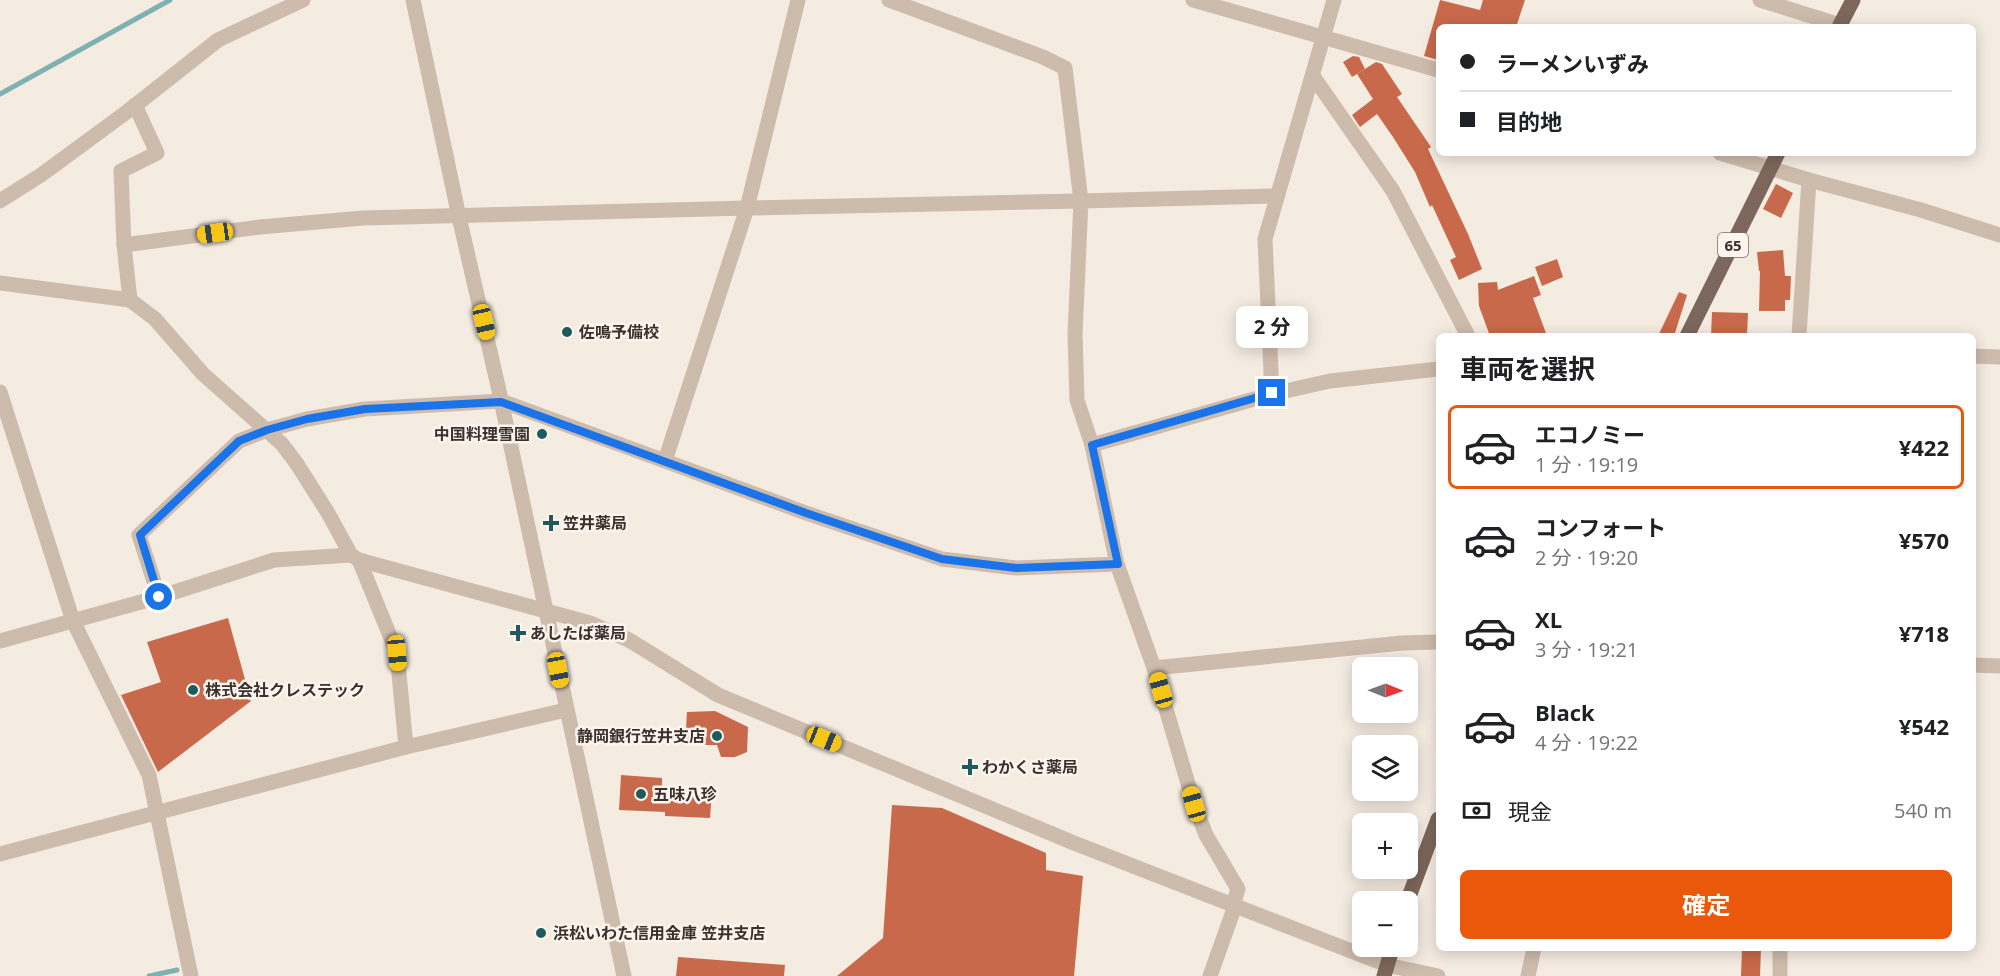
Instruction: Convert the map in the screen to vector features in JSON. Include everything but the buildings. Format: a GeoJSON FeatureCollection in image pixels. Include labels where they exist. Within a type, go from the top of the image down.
{"type":"FeatureCollection","features":[{"type":"Feature","properties":{"kind":"main road"},"geometry":{"type":"LineString","coordinates":[[1840,24],[1853,0]]}},
{"type":"Feature","properties":{"kind":"main road","name":"65"},"geometry":{"type":"LineString","coordinates":[[1688,333],[1777,156]]}},
{"type":"Feature","properties":{"kind":"main road"},"geometry":{"type":"LineString","coordinates":[[1411,891],[1436,824]]}},
{"type":"Feature","properties":{"kind":"street"},"geometry":{"type":"LineString","coordinates":[[0,201],[41,175],[218,40],[303,0]]}},
{"type":"Feature","properties":{"kind":"street"},"geometry":{"type":"LineString","coordinates":[[413,0],[624,976]]}},
{"type":"Feature","properties":{"kind":"street"},"geometry":{"type":"LineString","coordinates":[[665,461],[747,208],[798,0]]}},
{"type":"Feature","properties":{"kind":"street"},"geometry":{"type":"LineString","coordinates":[[889,0],[1043,57],[1065,68],[1081,201],[1075,334],[1077,400],[1092,445],[1118,564],[1154,668],[1194,804],[1206,835],[1239,889],[1209,976]]}},
{"type":"Feature","properties":{"kind":"street"},"geometry":{"type":"LineString","coordinates":[[1193,0],[1436,69]]}},
{"type":"Feature","properties":{"kind":"street"},"geometry":{"type":"LineString","coordinates":[[1272,393],[1265,239],[1334,0]]}},
{"type":"Feature","properties":{"kind":"street"},"geometry":{"type":"LineString","coordinates":[[1760,0],[1833,24]]}},
{"type":"Feature","properties":{"kind":"street"},"geometry":{"type":"LineString","coordinates":[[1313,76],[1393,191],[1466,333]]}},
{"type":"Feature","properties":{"kind":"street"},"geometry":{"type":"LineString","coordinates":[[130,300],[124,245],[121,171],[157,153],[135,105]]}},
{"type":"Feature","properties":{"kind":"street"},"geometry":{"type":"LineString","coordinates":[[1730,156],[2000,235]]}},
{"type":"Feature","properties":{"kind":"street"},"geometry":{"type":"LineString","coordinates":[[1799,333],[1809,180]]}},
{"type":"Feature","properties":{"kind":"street"},"geometry":{"type":"LineString","coordinates":[[124,245],[260,226],[363,218],[1276,196]]}},
{"type":"Feature","properties":{"kind":"street"},"geometry":{"type":"LineString","coordinates":[[0,284],[130,300],[155,319],[203,374],[282,444],[355,557],[397,653],[406,747]]}},
{"type":"Feature","properties":{"kind":"street"},"geometry":{"type":"LineString","coordinates":[[1976,356],[2000,357]]}},
{"type":"Feature","properties":{"kind":"street"},"geometry":{"type":"LineString","coordinates":[[1092,445],[1272,393],[1330,381],[1436,369]]}},
{"type":"Feature","properties":{"kind":"street"},"geometry":{"type":"LineString","coordinates":[[0,392],[7,436],[74,621],[149,775],[191,976]]}},
{"type":"Feature","properties":{"kind":"street"},"geometry":{"type":"LineString","coordinates":[[159,597],[140,535],[239,441],[267,430],[307,419],[365,409],[501,402],[806,513],[942,559],[1016,568],[1118,564]]}},
{"type":"Feature","properties":{"kind":"street"},"geometry":{"type":"LineString","coordinates":[[0,641],[159,597],[274,560],[355,557],[590,623],[629,640],[718,695],[1074,843],[1234,906],[1386,971],[1438,976]]}},
{"type":"Feature","properties":{"kind":"street"},"geometry":{"type":"LineString","coordinates":[[1154,668],[1402,643],[1436,642]]}},
{"type":"Feature","properties":{"kind":"street"},"geometry":{"type":"LineString","coordinates":[[1976,665],[2000,666]]}},
{"type":"Feature","properties":{"kind":"street"},"geometry":{"type":"LineString","coordinates":[[0,854],[406,747],[566,710]]}},
{"type":"Feature","properties":{"kind":"street"},"geometry":{"type":"LineString","coordinates":[[1528,976],[1533,951]]}},
{"type":"Feature","properties":{"kind":"street"},"geometry":{"type":"LineString","coordinates":[[1780,951],[1780,976]]}},
{"type":"Feature","properties":{"kind":"waterway"},"geometry":{"type":"LineString","coordinates":[[0,94],[170,0]]}},
{"type":"Feature","properties":{"kind":"waterway"},"geometry":{"type":"LineString","coordinates":[[149,976],[177,970]]}},
{"type":"Feature","properties":{"kind":"place","name":"佐鳴予備校"},"geometry":{"type":"Point","coordinates":[567,332]}},
{"type":"Feature","properties":{"kind":"place","name":"中国料理雪園"},"geometry":{"type":"Point","coordinates":[542,434]}},
{"type":"Feature","properties":{"kind":"place","name":"笠井薬局"},"geometry":{"type":"Point","coordinates":[551,523]}},
{"type":"Feature","properties":{"kind":"place","name":"あしたば薬局"},"geometry":{"type":"Point","coordinates":[518,633]}},
{"type":"Feature","properties":{"kind":"place","name":"株式会社クレステック"},"geometry":{"type":"Point","coordinates":[193,690]}},
{"type":"Feature","properties":{"kind":"place","name":"静岡銀行笠井支店"},"geometry":{"type":"Point","coordinates":[717,736]}},
{"type":"Feature","properties":{"kind":"place","name":"わかくさ薬局"},"geometry":{"type":"Point","coordinates":[970,767]}},
{"type":"Feature","properties":{"kind":"place","name":"五味八珍"},"geometry":{"type":"Point","coordinates":[641,794]}},
{"type":"Feature","properties":{"kind":"place","name":"浜松いわた信用金庫 笠井支店"},"geometry":{"type":"Point","coordinates":[541,933]}},
{"type":"Feature","properties":{"kind":"route"},"geometry":{"type":"LineString","coordinates":[[159,597],[140,535],[239,441],[267,430],[307,419],[365,409],[501,402],[516,405],[806,513],[942,559],[1016,568],[1118,564],[1092,445],[1272,393]]}}]}
